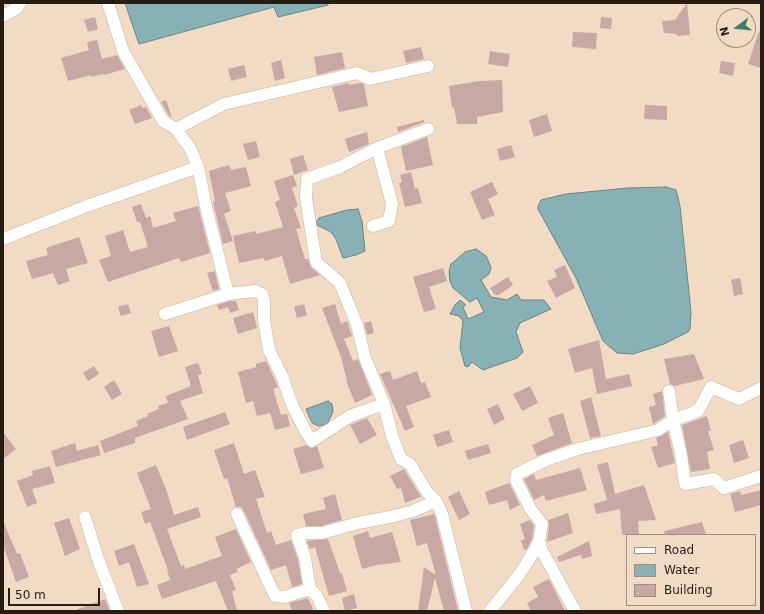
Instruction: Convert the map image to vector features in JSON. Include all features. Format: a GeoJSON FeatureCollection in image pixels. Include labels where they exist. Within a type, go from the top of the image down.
{"type":"FeatureCollection","features":[{"type":"Feature","properties":{"kind":"street"},"geometry":{"type":"LineString","coordinates":[[3,16],[17,8],[20,3]]}},
{"type":"Feature","properties":{"kind":"street"},"geometry":{"type":"LineString","coordinates":[[108,3],[123,51],[163,121],[176,129],[190,148],[198,167],[228,294]]}},
{"type":"Feature","properties":{"kind":"street"},"geometry":{"type":"LineString","coordinates":[[176,129],[224,104],[357,73],[370,79],[428,66]]}},
{"type":"Feature","properties":{"kind":"street"},"geometry":{"type":"LineString","coordinates":[[428,129],[377,148],[340,167],[307,179],[306,198],[316,262],[340,283],[357,325],[364,358],[384,404],[392,436],[401,459],[410,464],[427,492],[436,502],[442,514],[466,611]]}},
{"type":"Feature","properties":{"kind":"street"},"geometry":{"type":"LineString","coordinates":[[373,226],[389,221],[392,204],[377,148]]}},
{"type":"Feature","properties":{"kind":"street"},"geometry":{"type":"LineString","coordinates":[[3,239],[87,206],[198,167]]}},
{"type":"Feature","properties":{"kind":"street"},"geometry":{"type":"LineString","coordinates":[[165,314],[228,294],[255,291],[262,294],[264,301],[264,320],[269,350],[282,376],[296,412],[306,432],[312,440],[350,416],[384,404]]}},
{"type":"Feature","properties":{"kind":"street"},"geometry":{"type":"LineString","coordinates":[[490,611],[519,574],[539,541],[542,524],[530,508],[516,480],[517,474],[546,460],[578,449],[658,430],[673,420],[698,411],[711,387],[739,399],[761,388]]}},
{"type":"Feature","properties":{"kind":"street"},"geometry":{"type":"LineString","coordinates":[[669,391],[673,420],[682,454],[685,484],[714,480],[724,488],[761,476]]}},
{"type":"Feature","properties":{"kind":"street"},"geometry":{"type":"LineString","coordinates":[[324,611],[317,596],[310,590],[305,558],[297,535],[307,532],[322,533],[358,523],[390,517],[413,511],[436,502]]}},
{"type":"Feature","properties":{"kind":"street"},"geometry":{"type":"LineString","coordinates":[[237,514],[274,596],[284,597],[310,590]]}},
{"type":"Feature","properties":{"kind":"street"},"geometry":{"type":"LineString","coordinates":[[85,517],[99,562],[118,611]]}},
{"type":"Feature","properties":{"kind":"street"},"geometry":{"type":"LineString","coordinates":[[539,541],[542,551],[575,611]]}},
{"type":"Feature","properties":{"kind":"water"},"geometry":{"type":"Polygon","coordinates":[[[125,3],[328,3],[328,5],[278,17],[274,7],[139,44],[125,3]]]}},
{"type":"Feature","properties":{"kind":"water"},"geometry":{"type":"Polygon","coordinates":[[[666,187],[676,190],[680,206],[691,312],[690,329],[688,332],[664,344],[633,354],[617,353],[603,341],[576,278],[538,209],[538,206],[541,200],[566,194],[628,188],[666,187]]]}},
{"type":"Feature","properties":{"kind":"water"},"geometry":{"type":"Polygon","coordinates":[[[358,209],[362,221],[365,251],[343,258],[336,239],[331,232],[315,224],[319,218],[347,210],[358,209]]]}},
{"type":"Feature","properties":{"kind":"water"},"geometry":{"type":"Polygon","coordinates":[[[476,249],[486,256],[491,267],[489,274],[481,280],[491,297],[507,300],[517,294],[521,300],[544,300],[551,309],[520,323],[516,332],[523,352],[517,358],[483,370],[472,362],[468,367],[465,366],[460,348],[463,321],[459,316],[450,314],[460,300],[466,305],[463,307],[468,319],[484,312],[477,298],[470,302],[453,288],[450,281],[449,271],[451,264],[465,252],[476,249]]]}},
{"type":"Feature","properties":{"kind":"water"},"geometry":{"type":"Polygon","coordinates":[[[328,401],[332,404],[333,412],[327,424],[319,426],[312,423],[306,409],[328,401]]]}},
{"type":"Feature","properties":{"kind":"building"},"geometry":{"type":"Polygon","coordinates":[[[687,3],[690,35],[677,36],[677,34],[664,33],[662,21],[675,20],[687,3]]]}},
{"type":"Feature","properties":{"kind":"building"},"geometry":{"type":"Polygon","coordinates":[[[95,17],[98,29],[88,32],[84,20],[95,17]]]}},
{"type":"Feature","properties":{"kind":"building"},"geometry":{"type":"Polygon","coordinates":[[[601,17],[612,18],[611,29],[600,28],[601,17]]]}},
{"type":"Feature","properties":{"kind":"building"},"geometry":{"type":"Polygon","coordinates":[[[759,31],[761,32],[761,68],[748,64],[753,48],[756,48],[756,40],[759,31]]]}},
{"type":"Feature","properties":{"kind":"building"},"geometry":{"type":"Polygon","coordinates":[[[573,32],[597,33],[596,49],[572,47],[573,32]]]}},
{"type":"Feature","properties":{"kind":"building"},"geometry":{"type":"Polygon","coordinates":[[[97,40],[102,59],[117,55],[125,69],[104,75],[91,77],[91,75],[68,81],[61,58],[89,50],[87,42],[97,40]]]}},
{"type":"Feature","properties":{"kind":"building"},"geometry":{"type":"Polygon","coordinates":[[[421,47],[424,59],[406,63],[403,51],[421,47]]]}},
{"type":"Feature","properties":{"kind":"building"},"geometry":{"type":"Polygon","coordinates":[[[490,51],[510,54],[508,67],[488,64],[490,51]]]}},
{"type":"Feature","properties":{"kind":"building"},"geometry":{"type":"Polygon","coordinates":[[[342,52],[345,68],[317,75],[314,57],[342,52]]]}},
{"type":"Feature","properties":{"kind":"building"},"geometry":{"type":"Polygon","coordinates":[[[281,60],[285,78],[275,81],[271,63],[281,60]]]}},
{"type":"Feature","properties":{"kind":"building"},"geometry":{"type":"Polygon","coordinates":[[[721,61],[735,63],[733,76],[719,73],[721,61]]]}},
{"type":"Feature","properties":{"kind":"building"},"geometry":{"type":"Polygon","coordinates":[[[244,65],[247,77],[231,81],[228,69],[244,65]]]}},
{"type":"Feature","properties":{"kind":"building"},"geometry":{"type":"Polygon","coordinates":[[[502,80],[503,112],[477,117],[477,124],[457,124],[454,107],[452,108],[449,86],[480,81],[502,80]]]}},
{"type":"Feature","properties":{"kind":"building"},"geometry":{"type":"Polygon","coordinates":[[[348,83],[349,85],[360,83],[364,84],[368,106],[339,112],[332,87],[348,83]]]}},
{"type":"Feature","properties":{"kind":"building"},"geometry":{"type":"Polygon","coordinates":[[[166,100],[172,118],[169,116],[161,102],[166,100]]]}},
{"type":"Feature","properties":{"kind":"building"},"geometry":{"type":"Polygon","coordinates":[[[141,105],[142,108],[146,107],[152,118],[135,124],[129,110],[141,105]]]}},
{"type":"Feature","properties":{"kind":"building"},"geometry":{"type":"Polygon","coordinates":[[[645,105],[667,106],[667,120],[644,119],[645,105]]]}},
{"type":"Feature","properties":{"kind":"building"},"geometry":{"type":"Polygon","coordinates":[[[547,114],[552,131],[534,137],[529,120],[547,114]]]}},
{"type":"Feature","properties":{"kind":"building"},"geometry":{"type":"Polygon","coordinates":[[[424,120],[424,122],[398,132],[397,127],[424,120]]]}},
{"type":"Feature","properties":{"kind":"building"},"geometry":{"type":"Polygon","coordinates":[[[367,132],[369,144],[349,152],[345,139],[367,132]]]}},
{"type":"Feature","properties":{"kind":"building"},"geometry":{"type":"Polygon","coordinates":[[[427,137],[433,165],[406,171],[401,147],[427,137]]]}},
{"type":"Feature","properties":{"kind":"building"},"geometry":{"type":"Polygon","coordinates":[[[256,141],[260,157],[248,160],[243,144],[256,141]]]}},
{"type":"Feature","properties":{"kind":"building"},"geometry":{"type":"Polygon","coordinates":[[[511,145],[515,157],[500,161],[497,149],[511,145]]]}},
{"type":"Feature","properties":{"kind":"building"},"geometry":{"type":"Polygon","coordinates":[[[303,155],[308,170],[294,175],[290,159],[303,155]]]}},
{"type":"Feature","properties":{"kind":"building"},"geometry":{"type":"Polygon","coordinates":[[[229,165],[231,170],[246,167],[251,186],[225,193],[231,211],[224,214],[233,241],[223,244],[213,202],[215,201],[209,171],[229,165]]]}},
{"type":"Feature","properties":{"kind":"building"},"geometry":{"type":"Polygon","coordinates":[[[411,172],[415,189],[418,188],[422,203],[405,207],[399,183],[402,182],[400,175],[411,172]]]}},
{"type":"Feature","properties":{"kind":"building"},"geometry":{"type":"Polygon","coordinates":[[[293,175],[297,186],[292,188],[298,206],[294,208],[301,228],[296,229],[305,259],[308,259],[311,267],[320,275],[290,284],[282,256],[265,261],[264,258],[239,263],[233,236],[256,231],[256,234],[283,227],[275,202],[280,200],[274,181],[293,175]]]}},
{"type":"Feature","properties":{"kind":"building"},"geometry":{"type":"Polygon","coordinates":[[[492,182],[498,194],[488,199],[495,215],[482,220],[470,192],[492,182]]]}},
{"type":"Feature","properties":{"kind":"building"},"geometry":{"type":"Polygon","coordinates":[[[141,204],[146,218],[150,216],[153,228],[176,221],[173,213],[198,206],[210,253],[181,262],[179,258],[108,282],[99,260],[111,256],[105,236],[123,230],[130,252],[148,247],[140,222],[137,222],[132,207],[141,204]]]}},
{"type":"Feature","properties":{"kind":"building"},"geometry":{"type":"Polygon","coordinates":[[[79,237],[88,263],[66,269],[70,281],[58,285],[53,273],[32,279],[26,261],[48,255],[46,248],[79,237]]]}},
{"type":"Feature","properties":{"kind":"building"},"geometry":{"type":"Polygon","coordinates":[[[565,265],[575,288],[556,298],[547,281],[557,277],[554,270],[565,265]]]}},
{"type":"Feature","properties":{"kind":"building"},"geometry":{"type":"Polygon","coordinates":[[[443,268],[447,281],[429,287],[436,309],[424,312],[413,277],[443,268]]]}},
{"type":"Feature","properties":{"kind":"building"},"geometry":{"type":"Polygon","coordinates":[[[215,271],[219,289],[213,291],[207,273],[215,271]]]}},
{"type":"Feature","properties":{"kind":"building"},"geometry":{"type":"Polygon","coordinates":[[[508,277],[513,285],[499,295],[495,295],[490,288],[508,277]]]}},
{"type":"Feature","properties":{"kind":"building"},"geometry":{"type":"Polygon","coordinates":[[[740,278],[743,294],[734,296],[731,280],[740,278]]]}},
{"type":"Feature","properties":{"kind":"building"},"geometry":{"type":"Polygon","coordinates":[[[230,301],[236,301],[239,310],[230,313],[228,307],[219,310],[217,305],[230,301]]]}},
{"type":"Feature","properties":{"kind":"building"},"geometry":{"type":"Polygon","coordinates":[[[128,304],[131,313],[121,316],[118,307],[128,304]]]}},
{"type":"Feature","properties":{"kind":"building"},"geometry":{"type":"Polygon","coordinates":[[[304,304],[307,315],[297,318],[294,307],[304,304]]]}},
{"type":"Feature","properties":{"kind":"building"},"geometry":{"type":"Polygon","coordinates":[[[335,304],[341,324],[347,321],[352,336],[344,339],[353,361],[358,359],[372,395],[355,403],[346,381],[341,357],[322,308],[335,304]]]}},
{"type":"Feature","properties":{"kind":"building"},"geometry":{"type":"Polygon","coordinates":[[[253,312],[257,328],[238,334],[233,318],[253,312]]]}},
{"type":"Feature","properties":{"kind":"building"},"geometry":{"type":"Polygon","coordinates":[[[371,321],[374,333],[367,335],[364,323],[371,321]]]}},
{"type":"Feature","properties":{"kind":"building"},"geometry":{"type":"Polygon","coordinates":[[[169,326],[178,351],[159,357],[151,331],[169,326]]]}},
{"type":"Feature","properties":{"kind":"building"},"geometry":{"type":"Polygon","coordinates":[[[599,340],[606,379],[629,374],[632,386],[597,394],[592,368],[575,373],[568,349],[599,340]]]}},
{"type":"Feature","properties":{"kind":"building"},"geometry":{"type":"Polygon","coordinates":[[[694,354],[704,379],[675,386],[670,384],[664,359],[694,354]]]}},
{"type":"Feature","properties":{"kind":"building"},"geometry":{"type":"Polygon","coordinates":[[[266,361],[278,387],[273,389],[281,415],[287,414],[290,426],[275,430],[270,413],[257,416],[253,401],[246,403],[238,372],[256,367],[256,364],[266,361]]]}},
{"type":"Feature","properties":{"kind":"building"},"geometry":{"type":"Polygon","coordinates":[[[198,363],[202,374],[198,375],[203,393],[180,401],[188,419],[135,438],[135,443],[104,453],[100,441],[138,426],[136,421],[159,409],[158,406],[168,403],[166,396],[191,386],[185,367],[198,363]]]}},
{"type":"Feature","properties":{"kind":"building"},"geometry":{"type":"Polygon","coordinates":[[[94,366],[99,374],[88,381],[83,373],[94,366]]]}},
{"type":"Feature","properties":{"kind":"building"},"geometry":{"type":"Polygon","coordinates":[[[390,371],[393,380],[417,371],[421,383],[425,382],[431,397],[406,406],[414,427],[405,431],[380,374],[390,371]]]}},
{"type":"Feature","properties":{"kind":"building"},"geometry":{"type":"Polygon","coordinates":[[[114,380],[122,394],[112,400],[104,387],[114,380]]]}},
{"type":"Feature","properties":{"kind":"building"},"geometry":{"type":"Polygon","coordinates":[[[530,386],[538,403],[522,411],[513,394],[530,386]]]}},
{"type":"Feature","properties":{"kind":"building"},"geometry":{"type":"Polygon","coordinates":[[[662,391],[665,416],[653,424],[649,407],[656,405],[653,394],[662,391]]]}},
{"type":"Feature","properties":{"kind":"building"},"geometry":{"type":"Polygon","coordinates":[[[591,397],[601,436],[590,438],[580,401],[591,397]]]}},
{"type":"Feature","properties":{"kind":"building"},"geometry":{"type":"Polygon","coordinates":[[[498,404],[505,419],[494,425],[487,409],[498,404]]]}},
{"type":"Feature","properties":{"kind":"building"},"geometry":{"type":"Polygon","coordinates":[[[225,412],[230,424],[187,440],[183,427],[225,412]]]}},
{"type":"Feature","properties":{"kind":"building"},"geometry":{"type":"Polygon","coordinates":[[[563,413],[572,443],[537,456],[532,445],[554,435],[548,418],[563,413]]]}},
{"type":"Feature","properties":{"kind":"building"},"geometry":{"type":"Polygon","coordinates":[[[707,416],[711,431],[708,431],[714,450],[707,452],[710,469],[691,472],[682,425],[707,416]]]}},
{"type":"Feature","properties":{"kind":"building"},"geometry":{"type":"Polygon","coordinates":[[[367,418],[377,435],[360,444],[350,425],[367,418]]]}},
{"type":"Feature","properties":{"kind":"building"},"geometry":{"type":"Polygon","coordinates":[[[449,430],[453,442],[437,447],[433,435],[449,430]]]}},
{"type":"Feature","properties":{"kind":"building"},"geometry":{"type":"Polygon","coordinates":[[[3,432],[16,449],[3,459],[3,432]]]}},
{"type":"Feature","properties":{"kind":"building"},"geometry":{"type":"Polygon","coordinates":[[[668,432],[675,463],[658,468],[651,447],[658,445],[656,438],[668,432]]]}},
{"type":"Feature","properties":{"kind":"building"},"geometry":{"type":"Polygon","coordinates":[[[743,440],[749,458],[734,463],[729,445],[743,440]]]}},
{"type":"Feature","properties":{"kind":"building"},"geometry":{"type":"Polygon","coordinates":[[[75,443],[77,451],[98,445],[101,455],[56,467],[51,451],[75,443]]]}},
{"type":"Feature","properties":{"kind":"building"},"geometry":{"type":"Polygon","coordinates":[[[234,443],[244,474],[255,470],[265,497],[256,499],[267,533],[271,531],[276,545],[291,540],[298,560],[302,584],[292,587],[286,565],[271,570],[244,511],[241,507],[236,507],[227,478],[224,479],[214,450],[234,443]]]}},
{"type":"Feature","properties":{"kind":"building"},"geometry":{"type":"Polygon","coordinates":[[[488,444],[491,453],[468,460],[465,451],[488,444]]]}},
{"type":"Feature","properties":{"kind":"building"},"geometry":{"type":"Polygon","coordinates":[[[306,445],[312,448],[317,446],[324,468],[301,474],[293,449],[306,445]]]}},
{"type":"Feature","properties":{"kind":"building"},"geometry":{"type":"Polygon","coordinates":[[[608,462],[615,494],[644,485],[656,520],[638,521],[639,534],[622,535],[620,509],[596,514],[594,504],[607,500],[597,465],[608,462]]]}},
{"type":"Feature","properties":{"kind":"building"},"geometry":{"type":"Polygon","coordinates":[[[156,465],[167,492],[174,515],[198,507],[201,517],[167,529],[181,566],[184,565],[185,569],[222,556],[215,537],[236,529],[251,562],[236,569],[238,572],[230,575],[236,590],[232,591],[237,611],[228,611],[216,581],[162,599],[157,585],[170,580],[168,570],[150,522],[145,524],[141,512],[151,509],[137,473],[156,465]]]}},
{"type":"Feature","properties":{"kind":"building"},"geometry":{"type":"Polygon","coordinates":[[[50,466],[55,483],[32,489],[37,503],[27,507],[17,481],[33,475],[32,471],[50,466]]]}},
{"type":"Feature","properties":{"kind":"building"},"geometry":{"type":"Polygon","coordinates":[[[580,468],[587,490],[546,501],[544,495],[534,500],[524,479],[534,474],[536,480],[580,468]]]}},
{"type":"Feature","properties":{"kind":"building"},"geometry":{"type":"Polygon","coordinates":[[[404,469],[421,497],[405,503],[401,488],[397,489],[390,476],[404,469]]]}},
{"type":"Feature","properties":{"kind":"building"},"geometry":{"type":"Polygon","coordinates":[[[509,483],[520,505],[510,510],[507,500],[489,505],[485,492],[509,483]]]}},
{"type":"Feature","properties":{"kind":"building"},"geometry":{"type":"Polygon","coordinates":[[[761,490],[761,505],[735,512],[730,494],[740,491],[741,495],[761,490]]]}},
{"type":"Feature","properties":{"kind":"building"},"geometry":{"type":"Polygon","coordinates":[[[459,491],[470,514],[459,520],[448,497],[459,491]]]}},
{"type":"Feature","properties":{"kind":"building"},"geometry":{"type":"Polygon","coordinates":[[[335,494],[342,520],[321,526],[306,526],[303,514],[326,509],[323,498],[335,494]]]}},
{"type":"Feature","properties":{"kind":"building"},"geometry":{"type":"Polygon","coordinates":[[[568,513],[573,533],[547,542],[549,525],[548,520],[568,513]]]}},
{"type":"Feature","properties":{"kind":"building"},"geometry":{"type":"Polygon","coordinates":[[[434,514],[458,611],[444,611],[435,578],[427,611],[418,611],[424,567],[436,575],[427,543],[417,546],[410,520],[434,514]]]}},
{"type":"Feature","properties":{"kind":"building"},"geometry":{"type":"Polygon","coordinates":[[[69,518],[80,549],[65,556],[54,523],[69,518]]]}},
{"type":"Feature","properties":{"kind":"building"},"geometry":{"type":"Polygon","coordinates":[[[530,520],[534,526],[532,539],[527,549],[524,550],[521,540],[525,539],[520,524],[530,520]]]}},
{"type":"Feature","properties":{"kind":"building"},"geometry":{"type":"Polygon","coordinates":[[[3,521],[17,554],[20,553],[29,577],[16,582],[3,545],[3,521]]]}},
{"type":"Feature","properties":{"kind":"building"},"geometry":{"type":"Polygon","coordinates":[[[702,522],[706,534],[665,534],[664,531],[702,522]]]}},
{"type":"Feature","properties":{"kind":"building"},"geometry":{"type":"Polygon","coordinates":[[[368,531],[370,538],[392,532],[401,562],[377,565],[362,569],[353,536],[368,531]]]}},
{"type":"Feature","properties":{"kind":"building"},"geometry":{"type":"Polygon","coordinates":[[[328,539],[340,573],[342,573],[347,591],[329,596],[315,547],[310,549],[307,541],[328,539]]]}},
{"type":"Feature","properties":{"kind":"building"},"geometry":{"type":"Polygon","coordinates":[[[589,541],[592,556],[582,559],[581,555],[559,562],[557,557],[589,541]]]}},
{"type":"Feature","properties":{"kind":"building"},"geometry":{"type":"Polygon","coordinates":[[[134,544],[149,584],[137,587],[129,562],[119,566],[114,551],[134,544]]]}},
{"type":"Feature","properties":{"kind":"building"},"geometry":{"type":"Polygon","coordinates":[[[549,579],[565,611],[531,611],[527,603],[538,597],[533,587],[549,579]]]}},
{"type":"Feature","properties":{"kind":"building"},"geometry":{"type":"Polygon","coordinates":[[[354,594],[357,608],[345,611],[342,598],[354,594]]]}},
{"type":"Feature","properties":{"kind":"building"},"geometry":{"type":"Polygon","coordinates":[[[308,598],[313,609],[307,611],[292,611],[289,603],[308,598]]]}},
{"type":"Feature","properties":{"kind":"building"},"geometry":{"type":"Polygon","coordinates":[[[105,599],[110,611],[75,610],[105,599]]]}}]}
